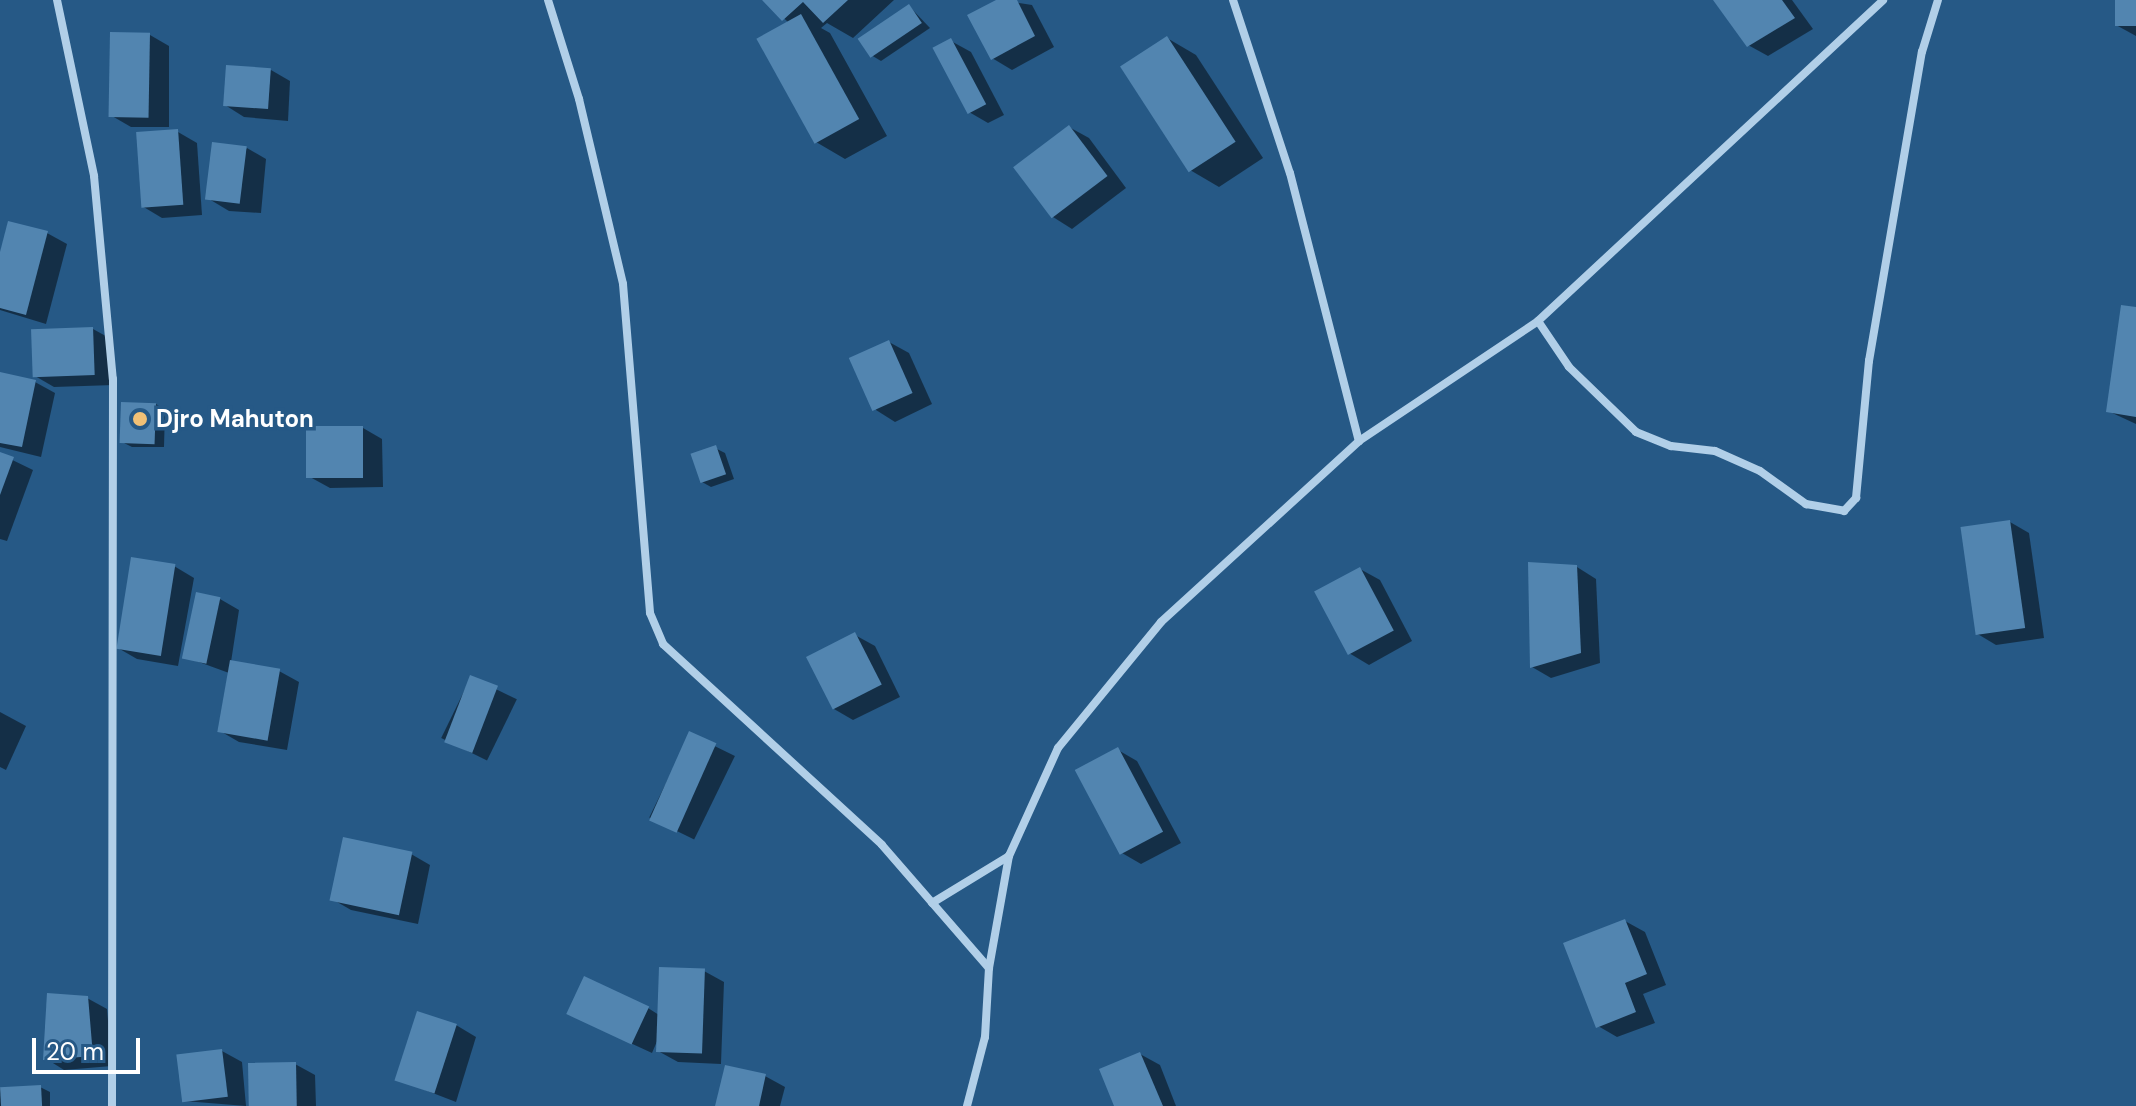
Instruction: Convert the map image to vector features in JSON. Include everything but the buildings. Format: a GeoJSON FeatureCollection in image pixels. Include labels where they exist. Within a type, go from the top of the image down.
{"type":"FeatureCollection","features":[{"type":"Feature","properties":{"kind":"street"},"geometry":{"type":"LineString","coordinates":[[57,0],[94,176],[113,379],[112,1106]]}},
{"type":"Feature","properties":{"kind":"street"},"geometry":{"type":"LineString","coordinates":[[548,0],[579,99],[623,284],[650,613],[663,644],[882,845],[989,968]]}},
{"type":"Feature","properties":{"kind":"street"},"geometry":{"type":"LineString","coordinates":[[1233,0],[1290,173],[1359,441]]}},
{"type":"Feature","properties":{"kind":"street"},"geometry":{"type":"LineString","coordinates":[[967,1106],[985,1037],[989,968],[1009,856],[1058,748],[1161,622],[1359,441],[1538,321],[1883,0]]}},
{"type":"Feature","properties":{"kind":"street"},"geometry":{"type":"LineString","coordinates":[[1538,321],[1569,367],[1636,432],[1671,446],[1715,451],[1760,471],[1806,504],[1844,511],[1856,498],[1869,361],[1922,52],[1938,0]]}},
{"type":"Feature","properties":{"kind":"street"},"geometry":{"type":"LineString","coordinates":[[932,903],[1009,856]]}},
{"type":"Feature","properties":{"kind":"place","name":"Djro Mahuton"},"geometry":{"type":"Point","coordinates":[140,419]}}]}
